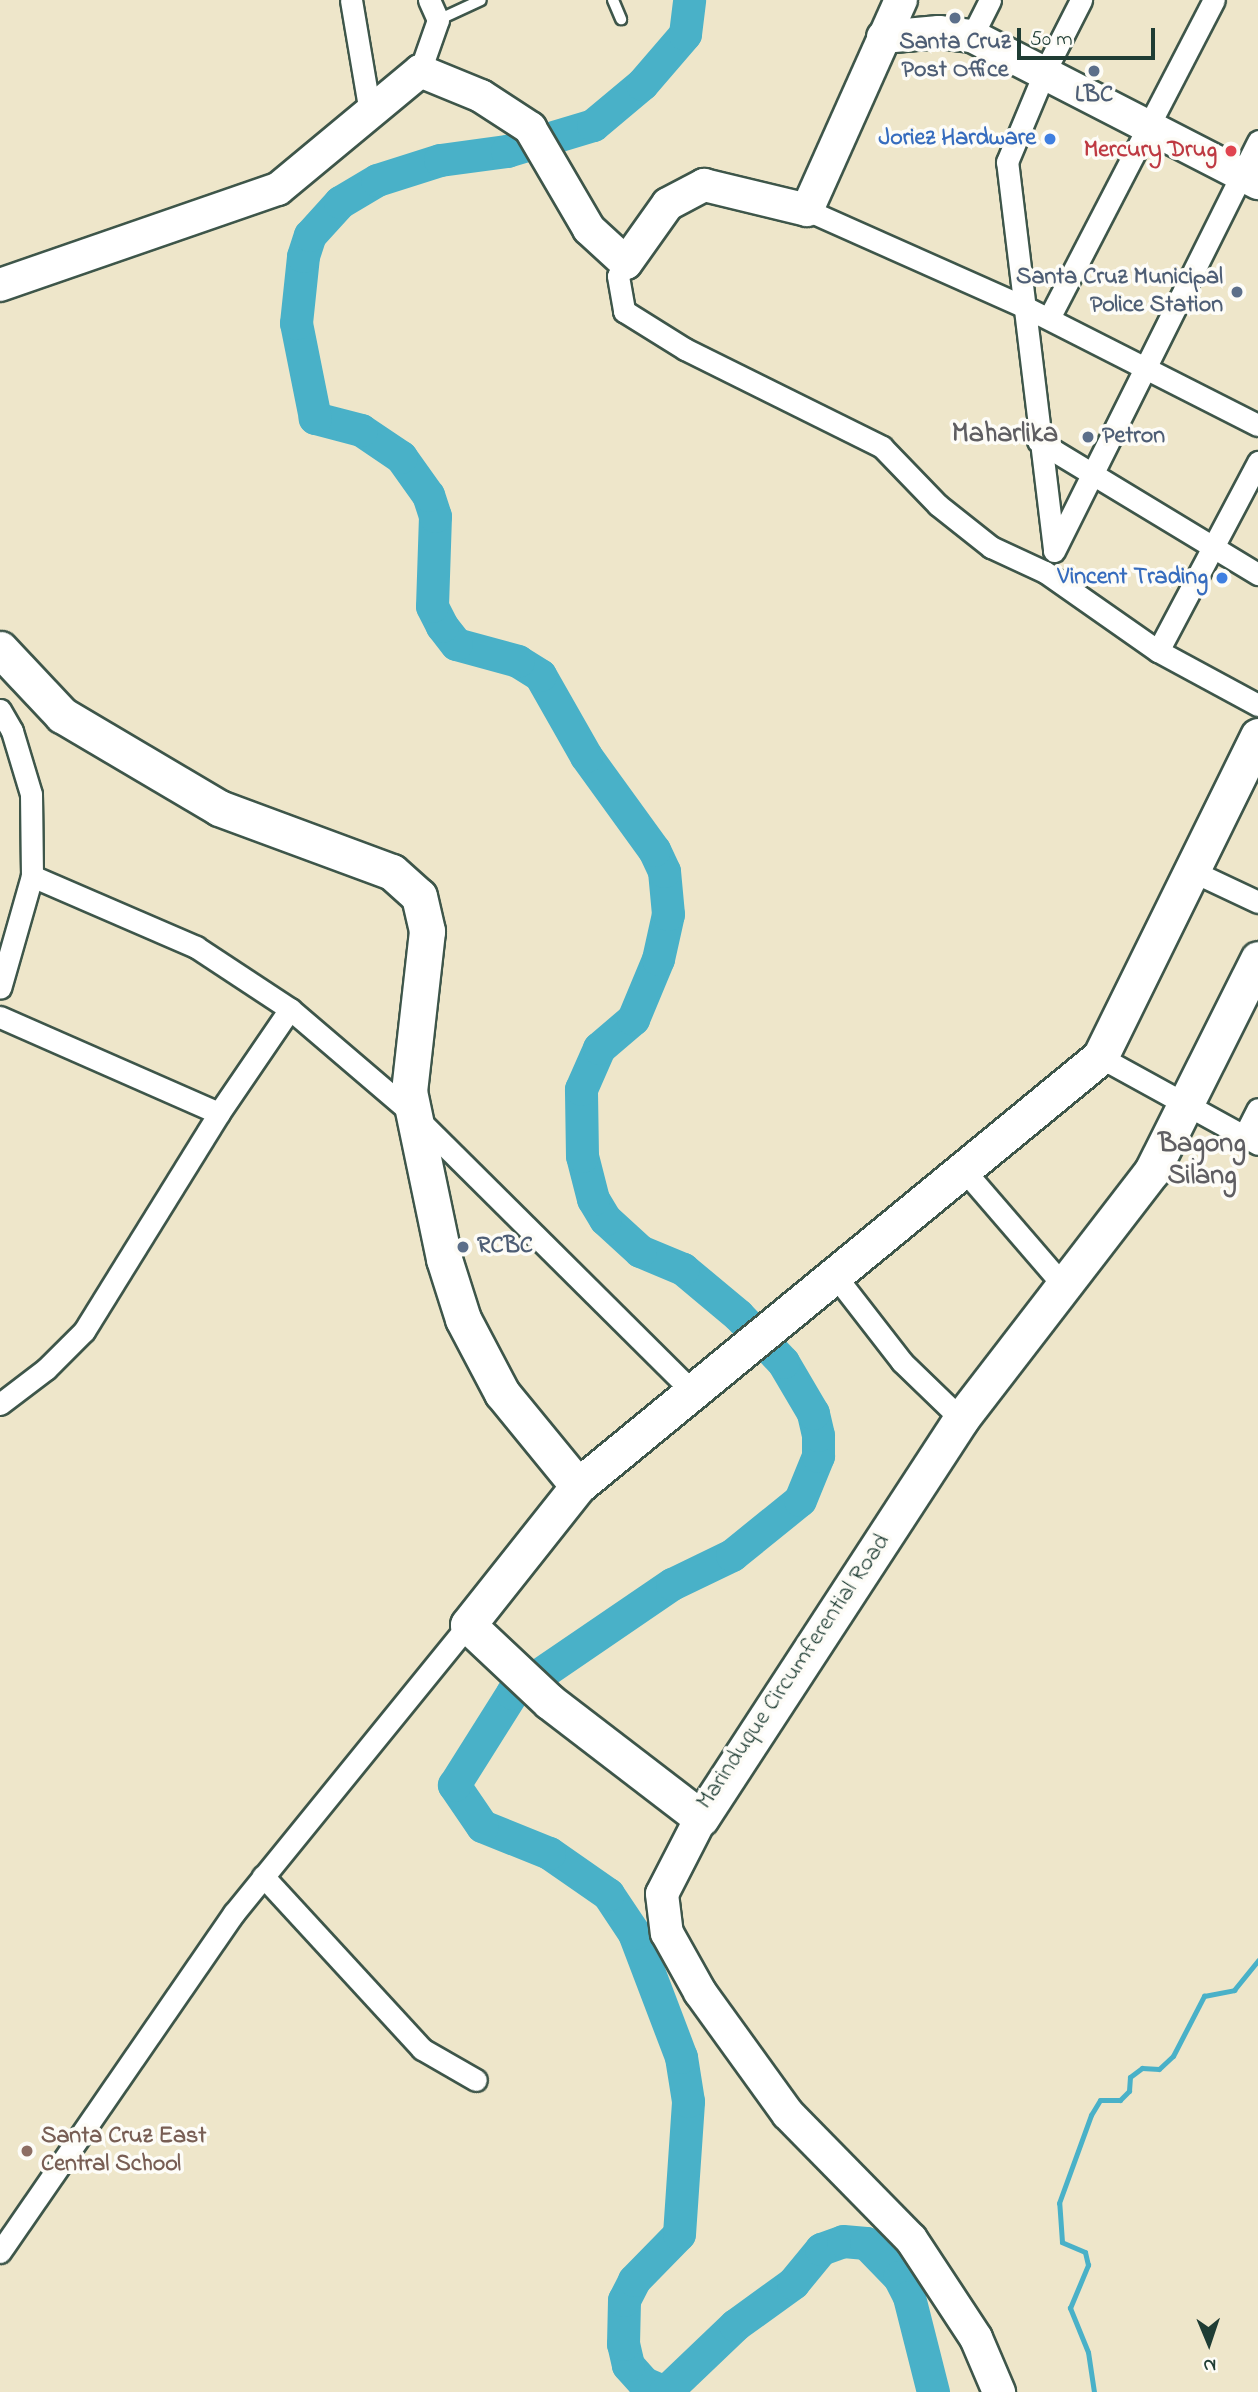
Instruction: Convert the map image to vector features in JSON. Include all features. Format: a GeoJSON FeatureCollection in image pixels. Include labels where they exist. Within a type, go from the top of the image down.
{"type":"FeatureCollection","features":[{"type":"Feature","properties":{"kind":"main road"},"geometry":{"type":"LineString","coordinates":[[0,649],[62,715],[219,808],[392,872],[419,896],[427,931],[409,1091],[444,1259],[463,1319],[502,1392],[578,1486]]}},
{"type":"Feature","properties":{"kind":"main road"},"geometry":{"type":"LineString","coordinates":[[468,1625],[578,1486],[785,1312],[1100,1057],[1258,736]]}},
{"type":"Feature","properties":{"kind":"main road","name":"Marinduque Circumferential Road"},"geometry":{"type":"LineString","coordinates":[[468,1625],[550,1702],[701,1818],[961,1419],[1152,1171],[1258,959]]}},
{"type":"Feature","properties":{"kind":"street"},"geometry":{"type":"LineString","coordinates":[[351,0],[370,113]]}},
{"type":"Feature","properties":{"kind":"street"},"geometry":{"type":"LineString","coordinates":[[0,285],[278,188],[420,71],[438,20],[429,0]]}},
{"type":"Feature","properties":{"kind":"street"},"geometry":{"type":"LineString","coordinates":[[807,210],[901,0]]}},
{"type":"Feature","properties":{"kind":"street"},"geometry":{"type":"LineString","coordinates":[[972,36],[990,0]]}},
{"type":"Feature","properties":{"kind":"street"},"geometry":{"type":"LineString","coordinates":[[1054,549],[1038,441],[1007,163],[1045,71],[1081,0]]}},
{"type":"Feature","properties":{"kind":"street"},"geometry":{"type":"LineString","coordinates":[[1049,318],[1214,0]]}},
{"type":"Feature","properties":{"kind":"street"},"geometry":{"type":"LineString","coordinates":[[883,37],[939,32],[972,36],[1250,178]]}},
{"type":"Feature","properties":{"kind":"street"},"geometry":{"type":"LineString","coordinates":[[420,71],[481,96],[530,128],[589,229],[626,263]]}},
{"type":"Feature","properties":{"kind":"street"},"geometry":{"type":"LineString","coordinates":[[1045,572],[1054,549],[1095,476],[1148,367],[1250,178],[1258,141]]}},
{"type":"Feature","properties":{"kind":"street"},"geometry":{"type":"LineString","coordinates":[[1258,425],[1049,318],[807,210],[704,185],[668,204],[618,276],[624,311],[685,349],[810,408],[882,447],[938,505],[991,547],[1045,572],[1158,651],[1258,705]]}},
{"type":"Feature","properties":{"kind":"street"},"geometry":{"type":"LineString","coordinates":[[1038,441],[1258,574]]}},
{"type":"Feature","properties":{"kind":"street"},"geometry":{"type":"LineString","coordinates":[[1158,651],[1258,462]]}},
{"type":"Feature","properties":{"kind":"street"},"geometry":{"type":"LineString","coordinates":[[0,710],[12,731],[31,794],[32,876],[0,988]]}},
{"type":"Feature","properties":{"kind":"street"},"geometry":{"type":"LineString","coordinates":[[1192,871],[1258,902]]}},
{"type":"Feature","properties":{"kind":"street"},"geometry":{"type":"LineString","coordinates":[[32,876],[196,947],[290,1009],[413,1114],[691,1390]]}},
{"type":"Feature","properties":{"kind":"street"},"geometry":{"type":"LineString","coordinates":[[0,1404],[46,1369],[84,1331],[219,1113],[290,1009]]}},
{"type":"Feature","properties":{"kind":"street"},"geometry":{"type":"LineString","coordinates":[[0,1017],[219,1113]]}},
{"type":"Feature","properties":{"kind":"street"},"geometry":{"type":"LineString","coordinates":[[1100,1057],[1251,1140],[1258,1109]]}},
{"type":"Feature","properties":{"kind":"street"},"geometry":{"type":"LineString","coordinates":[[963,1169],[1063,1285]]}},
{"type":"Feature","properties":{"kind":"street"},"geometry":{"type":"LineString","coordinates":[[833,1273],[902,1362],[961,1419]]}},
{"type":"Feature","properties":{"kind":"street"},"geometry":{"type":"LineString","coordinates":[[0,2252],[263,1876],[468,1625]]}},
{"type":"Feature","properties":{"kind":"street"},"geometry":{"type":"LineString","coordinates":[[701,1818],[662,1894],[667,1933],[700,1992],[788,2114],[911,2239],[976,2338],[999,2392]]}},
{"type":"Feature","properties":{"kind":"street"},"geometry":{"type":"LineString","coordinates":[[263,1876],[422,2049],[476,2080]]}},
{"type":"Feature","properties":{"kind":"lane"},"geometry":{"type":"LineString","coordinates":[[438,20],[481,0]]}},
{"type":"Feature","properties":{"kind":"lane"},"geometry":{"type":"LineString","coordinates":[[613,0],[621,19]]}},
{"type":"Feature","properties":{"kind":"waterway"},"geometry":{"type":"LineString","coordinates":[[665,2392],[644,2383],[628,2365],[623,2344],[624,2300],[634,2280],[679,2234],[688,2101],[681,2057],[634,1933],[608,1894],[549,1853],[482,1826],[454,1785],[512,1693],[672,1584],[732,1555],[800,1500],[818,1456],[818,1435],[813,1413],[783,1362],[738,1315],[683,1269],[640,1251],[605,1219],[593,1199],[582,1156],[581,1089],[599,1048],[633,1019],[658,959],[668,914],[664,871],[654,850],[586,756],[540,675],[518,661],[456,644],[442,626],[432,606],[435,516],[428,495],[401,457],[361,430],[315,418],[296,323],[303,256],[310,235],[340,202],[377,180],[440,160],[507,151],[593,125],[642,84],[685,34],[689,0]]}},
{"type":"Feature","properties":{"kind":"waterway"},"geometry":{"type":"LineString","coordinates":[[1094,2392],[1088,2352],[1070,2308],[1088,2265],[1085,2252],[1062,2242],[1059,2203],[1091,2115],[1100,2100],[1120,2100],[1129,2091],[1130,2077],[1142,2068],[1159,2069],[1173,2056],[1204,1996],[1234,1990],[1258,1960]]}},
{"type":"Feature","properties":{"kind":"waterway"},"geometry":{"type":"LineString","coordinates":[[665,2392],[735,2325],[793,2283],[821,2249],[843,2241],[866,2243],[899,2277],[909,2297],[933,2392]]}},
{"type":"Feature","properties":{"kind":"place","name":"Santa Cruz Post Office"},"geometry":{"type":"Point","coordinates":[955,18]}},
{"type":"Feature","properties":{"kind":"place","name":"LBC"},"geometry":{"type":"Point","coordinates":[1094,71]}},
{"type":"Feature","properties":{"kind":"place","name":"Joriez Hardware"},"geometry":{"type":"Point","coordinates":[1050,139]}},
{"type":"Feature","properties":{"kind":"place","name":"Mercury Drug"},"geometry":{"type":"Point","coordinates":[1231,151]}},
{"type":"Feature","properties":{"kind":"place","name":"Santa Cruz Municipal Police Station"},"geometry":{"type":"Point","coordinates":[1237,292]}},
{"type":"Feature","properties":{"kind":"place","name":"Petron"},"geometry":{"type":"Point","coordinates":[1088,437]}},
{"type":"Feature","properties":{"kind":"place","name":"Vincent Trading"},"geometry":{"type":"Point","coordinates":[1222,578]}},
{"type":"Feature","properties":{"kind":"place","name":"RCBC"},"geometry":{"type":"Point","coordinates":[463,1247]}},
{"type":"Feature","properties":{"kind":"place","name":"Santa Cruz East Central School"},"geometry":{"type":"Point","coordinates":[27,2151]}},
{"type":"Feature","properties":{"kind":"district","name":"Maharlika"},"geometry":{"type":"Point","coordinates":[1005,435]}},
{"type":"Feature","properties":{"kind":"district","name":"Bagong Silang"},"geometry":{"type":"Point","coordinates":[1202,1161]}}]}
